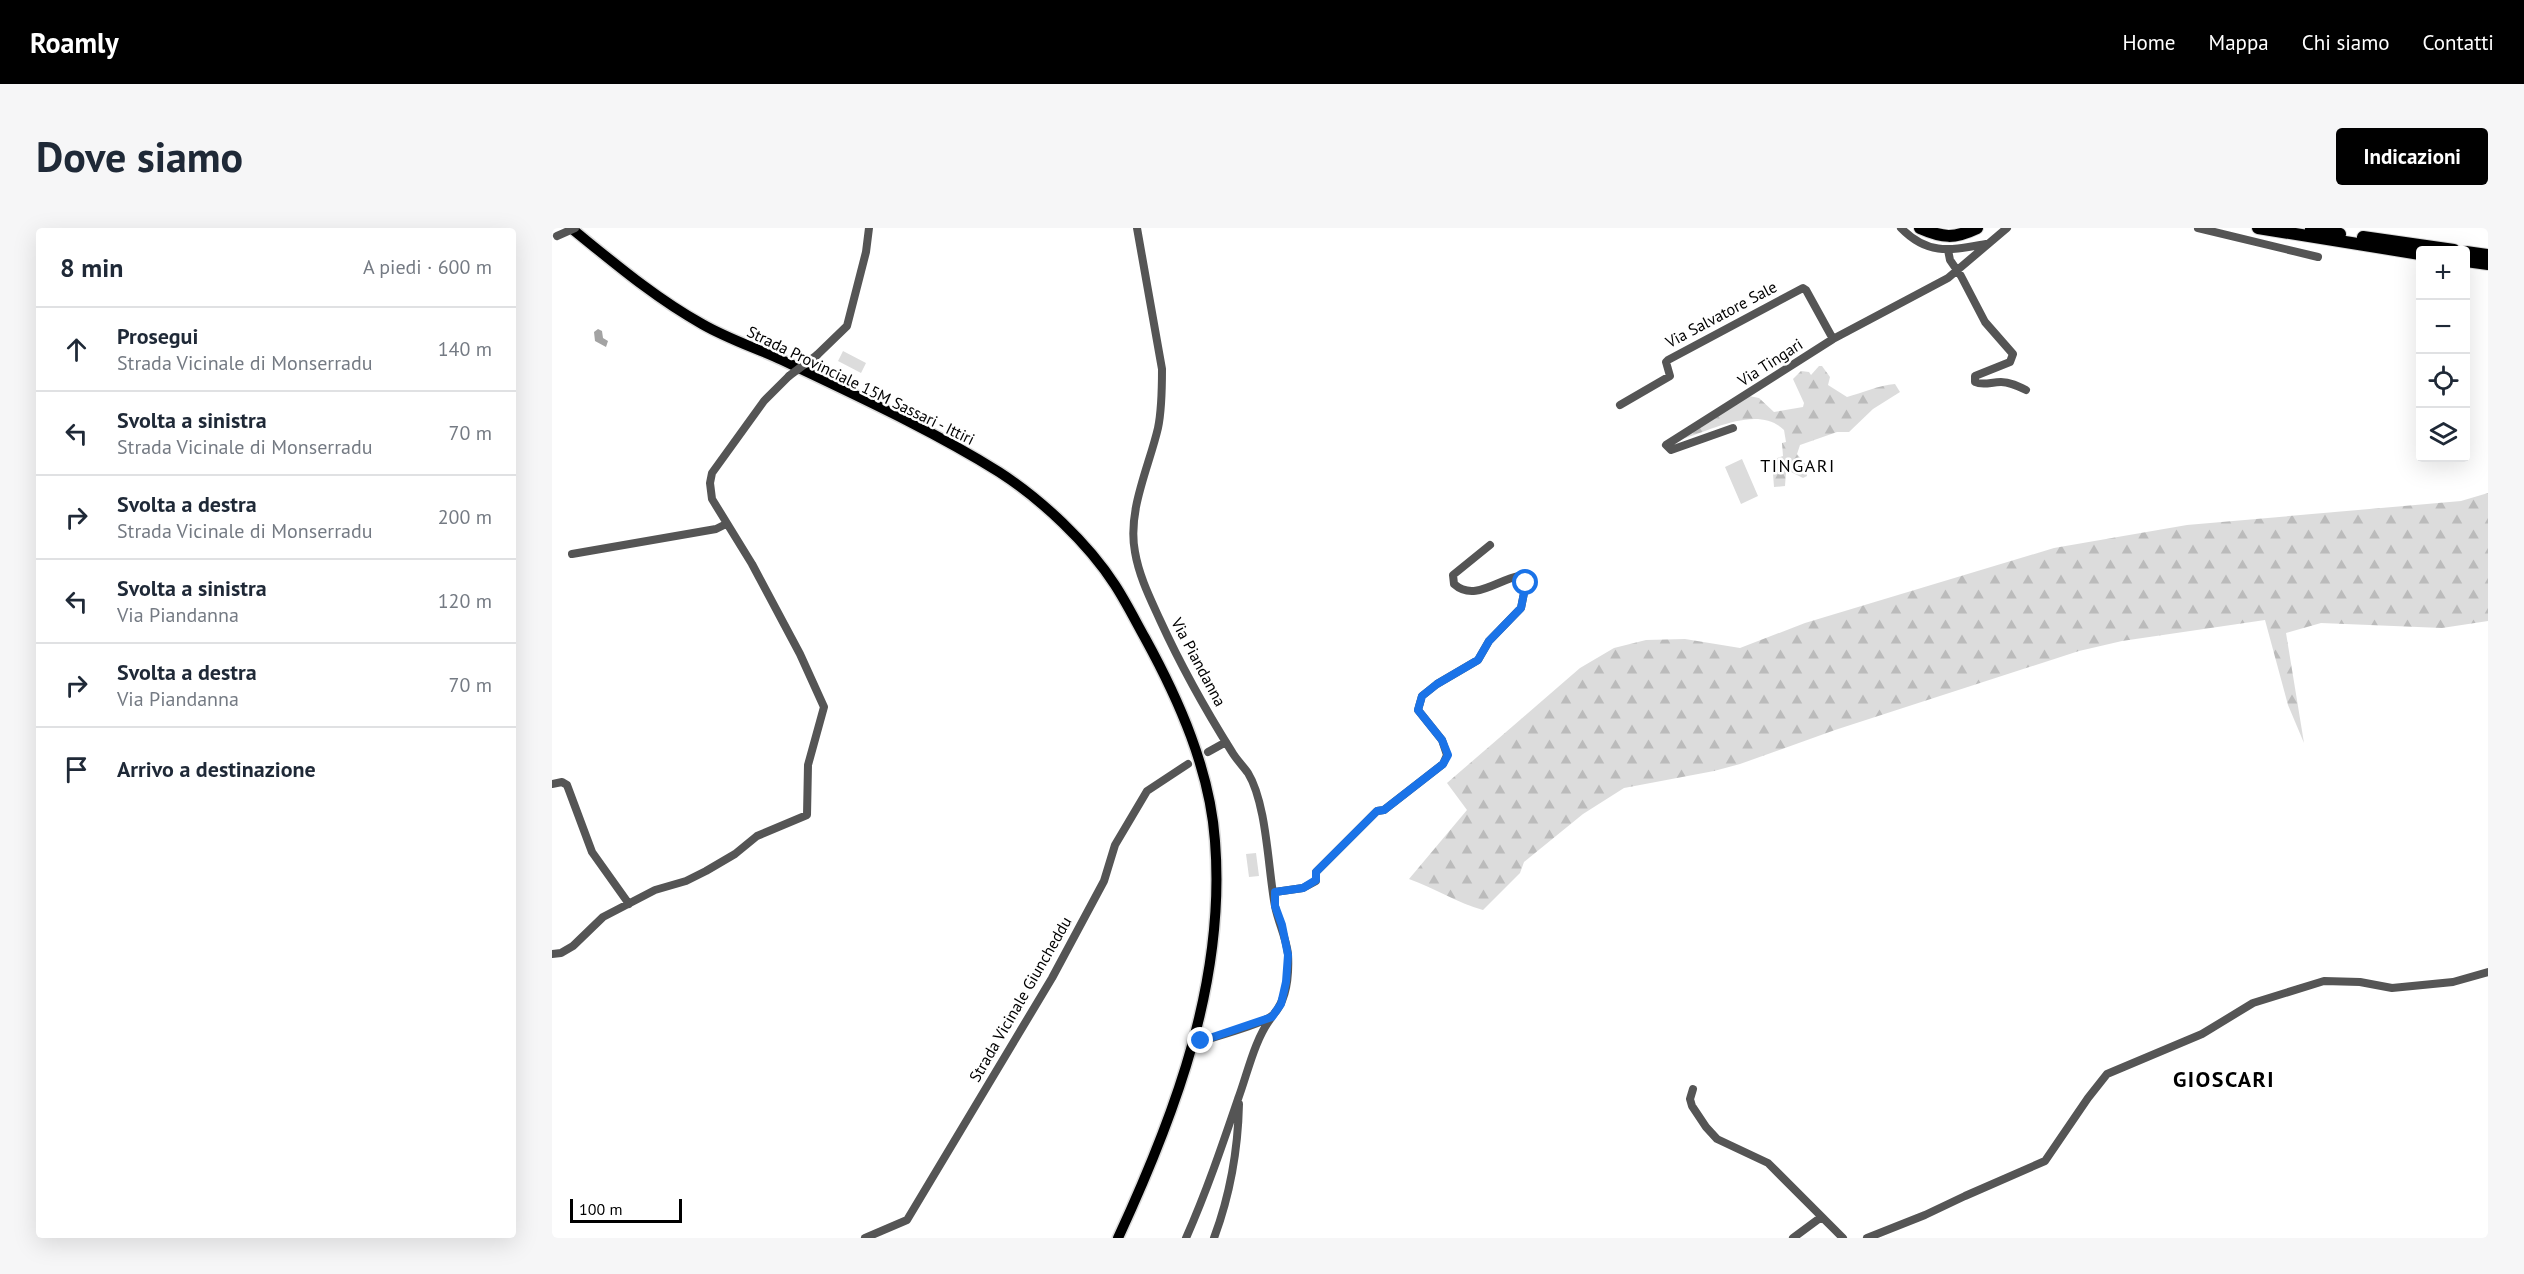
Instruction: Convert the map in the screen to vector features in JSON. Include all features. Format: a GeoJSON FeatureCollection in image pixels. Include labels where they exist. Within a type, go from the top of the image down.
{"type":"FeatureCollection","features":[{"type":"Feature","properties":{"kind":"highway"},"geometry":{"type":"LineString","coordinates":[[1920,228],[1938,236],[1950,236],[1977,228]]}},
{"type":"Feature","properties":{"kind":"highway"},"geometry":{"type":"LineString","coordinates":[[2258,228],[2416,254]]}},
{"type":"Feature","properties":{"kind":"highway"},"geometry":{"type":"LineString","coordinates":[[2311,228],[2428,246]]}},
{"type":"Feature","properties":{"kind":"highway"},"geometry":{"type":"LineString","coordinates":[[2470,253],[2488,255]]}},
{"type":"Feature","properties":{"kind":"highway"},"geometry":{"type":"LineString","coordinates":[[2470,262],[2488,264]]}},
{"type":"Feature","properties":{"kind":"main road","name":"Strada Provinciale 15M Sassari - Ittiri"},"geometry":{"type":"LineString","coordinates":[[573,228],[654,293],[704,325],[778,358],[935,435],[1001,474],[1026,492],[1095,558],[1115,585],[1172,690],[1198,760],[1211,809],[1215,841],[1216,883],[1212,948],[1193,1044],[1178,1095],[1155,1156],[1118,1238]]}},
{"type":"Feature","properties":{"kind":"street"},"geometry":{"type":"LineString","coordinates":[[555,238],[573,228]]}},
{"type":"Feature","properties":{"kind":"street"},"geometry":{"type":"LineString","coordinates":[[552,954],[561,953],[573,945],[603,917],[655,890],[686,881],[706,871],[735,854],[757,836],[807,815],[808,765],[824,707],[800,654],[752,564],[712,500],[710,483],[712,473],[764,401],[847,326],[866,252],[869,228]]}},
{"type":"Feature","properties":{"kind":"street","name":"Via Piandanna"},"geometry":{"type":"LineString","coordinates":[[1137,228],[1162,369],[1162,392],[1158,426],[1135,514],[1133,538],[1135,554],[1144,586],[1180,664],[1226,742],[1249,774],[1257,794],[1275,892],[1275,906],[1282,925],[1288,955],[1286,982],[1281,1004],[1264,1028],[1203,1199],[1186,1238]]}},
{"type":"Feature","properties":{"kind":"street"},"geometry":{"type":"LineString","coordinates":[[1901,228],[1917,243],[1948,250],[1950,260],[1985,322],[2013,354],[2010,362],[1975,376],[1975,382],[1980,384],[2007,383],[2026,390]]}},
{"type":"Feature","properties":{"kind":"street","name":"Via Tingari"},"geometry":{"type":"LineString","coordinates":[[1733,428],[1671,450],[1666,446],[1833,339],[1958,272],[1986,244],[2007,228]]}},
{"type":"Feature","properties":{"kind":"street"},"geometry":{"type":"LineString","coordinates":[[2198,228],[2318,257]]}},
{"type":"Feature","properties":{"kind":"street","name":"Via Tingari"},"geometry":{"type":"LineString","coordinates":[[1948,250],[1986,244]]}},
{"type":"Feature","properties":{"kind":"street","name":"Via Salvatore Sale"},"geometry":{"type":"LineString","coordinates":[[1620,405],[1670,376],[1666,362],[1668,360],[1803,288],[1833,339]]}},
{"type":"Feature","properties":{"kind":"street"},"geometry":{"type":"LineString","coordinates":[[572,554],[716,529],[726,524]]}},
{"type":"Feature","properties":{"kind":"street"},"geometry":{"type":"LineString","coordinates":[[1275,892],[1303,888],[1316,880],[1316,872],[1377,811],[1384,810],[1443,764],[1448,755],[1442,740],[1418,710],[1422,696],[1437,684],[1478,660],[1489,641],[1521,608],[1525,595],[1526,583],[1519,576],[1508,578],[1474,592],[1460,590],[1454,584],[1453,575],[1490,545]]}},
{"type":"Feature","properties":{"kind":"street"},"geometry":{"type":"LineString","coordinates":[[1208,752],[1226,742]]}},
{"type":"Feature","properties":{"kind":"street","name":"Strada Vicinale Giuncheddu"},"geometry":{"type":"LineString","coordinates":[[865,1238],[907,1220],[1052,978],[1104,881],[1115,845],[1147,791],[1188,764]]}},
{"type":"Feature","properties":{"kind":"street"},"geometry":{"type":"LineString","coordinates":[[552,784],[562,782],[567,785],[591,852],[629,904]]}},
{"type":"Feature","properties":{"kind":"street"},"geometry":{"type":"LineString","coordinates":[[1867,1238],[1925,1215],[2045,1161],[2107,1074],[2202,1034],[2253,1003],[2324,981],[2360,982],[2392,988],[2452,982],[2488,972]]}},
{"type":"Feature","properties":{"kind":"street"},"geometry":{"type":"LineString","coordinates":[[1193,1044],[1272,1017]]}},
{"type":"Feature","properties":{"kind":"street"},"geometry":{"type":"LineString","coordinates":[[1693,1089],[1690,1098],[1692,1106],[1717,1139],[1768,1163],[1842,1238]]}},
{"type":"Feature","properties":{"kind":"street"},"geometry":{"type":"LineString","coordinates":[[1214,1238],[1229,1187],[1238,1126],[1239,1097]]}},
{"type":"Feature","properties":{"kind":"street"},"geometry":{"type":"LineString","coordinates":[[1793,1238],[1820,1218]]}},
{"type":"Feature","properties":{"kind":"green space"},"geometry":{"type":"Polygon","coordinates":[[[843,351],[866,363],[861,373],[838,361],[843,351]]]}},
{"type":"Feature","properties":{"kind":"green space"},"geometry":{"type":"Polygon","coordinates":[[[1819,366],[1822,366],[1830,377],[1828,385],[1847,397],[1877,387],[1895,384],[1900,392],[1873,409],[1849,432],[1837,432],[1800,445],[1797,454],[1806,465],[1807,476],[1803,478],[1789,471],[1786,472],[1785,486],[1774,487],[1772,460],[1783,456],[1782,443],[1786,442],[1784,430],[1761,419],[1734,422],[1682,439],[1749,396],[1759,398],[1774,412],[1803,407],[1804,403],[1793,379],[1801,371],[1809,372],[1811,375],[1819,366]]]}},
{"type":"Feature","properties":{"kind":"green space"},"geometry":{"type":"Polygon","coordinates":[[[1742,459],[1758,496],[1741,504],[1725,467],[1742,459]]]}},
{"type":"Feature","properties":{"kind":"green space"},"geometry":{"type":"Polygon","coordinates":[[[2488,493],[2488,621],[2442,628],[2321,623],[2286,633],[2304,743],[2288,705],[2265,620],[2122,641],[2079,651],[1835,730],[1740,764],[1624,788],[1583,814],[1524,862],[1520,873],[1483,910],[1409,879],[1467,810],[1447,783],[1580,668],[1614,648],[1646,640],[1685,639],[1740,648],[1805,623],[2054,548],[2187,525],[2461,501],[2488,493]]]}},
{"type":"Feature","properties":{"kind":"green space"},"geometry":{"type":"Polygon","coordinates":[[[1256,853],[1259,876],[1249,877],[1246,854],[1256,853]]]}},
{"type":"Feature","properties":{"kind":"shaded area"},"geometry":{"type":"Polygon","coordinates":[[[598,329],[602,331],[603,338],[608,341],[606,347],[595,341],[594,332],[598,329]]]}},
{"type":"Feature","properties":{"kind":"district","name":"TINGARI"},"geometry":{"type":"Point","coordinates":[1798,466]}},
{"type":"Feature","properties":{"kind":"district","name":"GIOSCARI"},"geometry":{"type":"Point","coordinates":[2224,1079]}},
{"type":"Feature","properties":{"kind":"route"},"geometry":{"type":"LineString","coordinates":[[1201,1041],[1272,1017],[1281,1004],[1286,982],[1288,955],[1282,925],[1275,906],[1275,892],[1303,888],[1311,884],[1316,880],[1316,872],[1377,811],[1384,810],[1443,764],[1448,755],[1442,740],[1418,710],[1422,696],[1437,684],[1455,676],[1478,660],[1489,641],[1521,608],[1526,583]]}}]}
